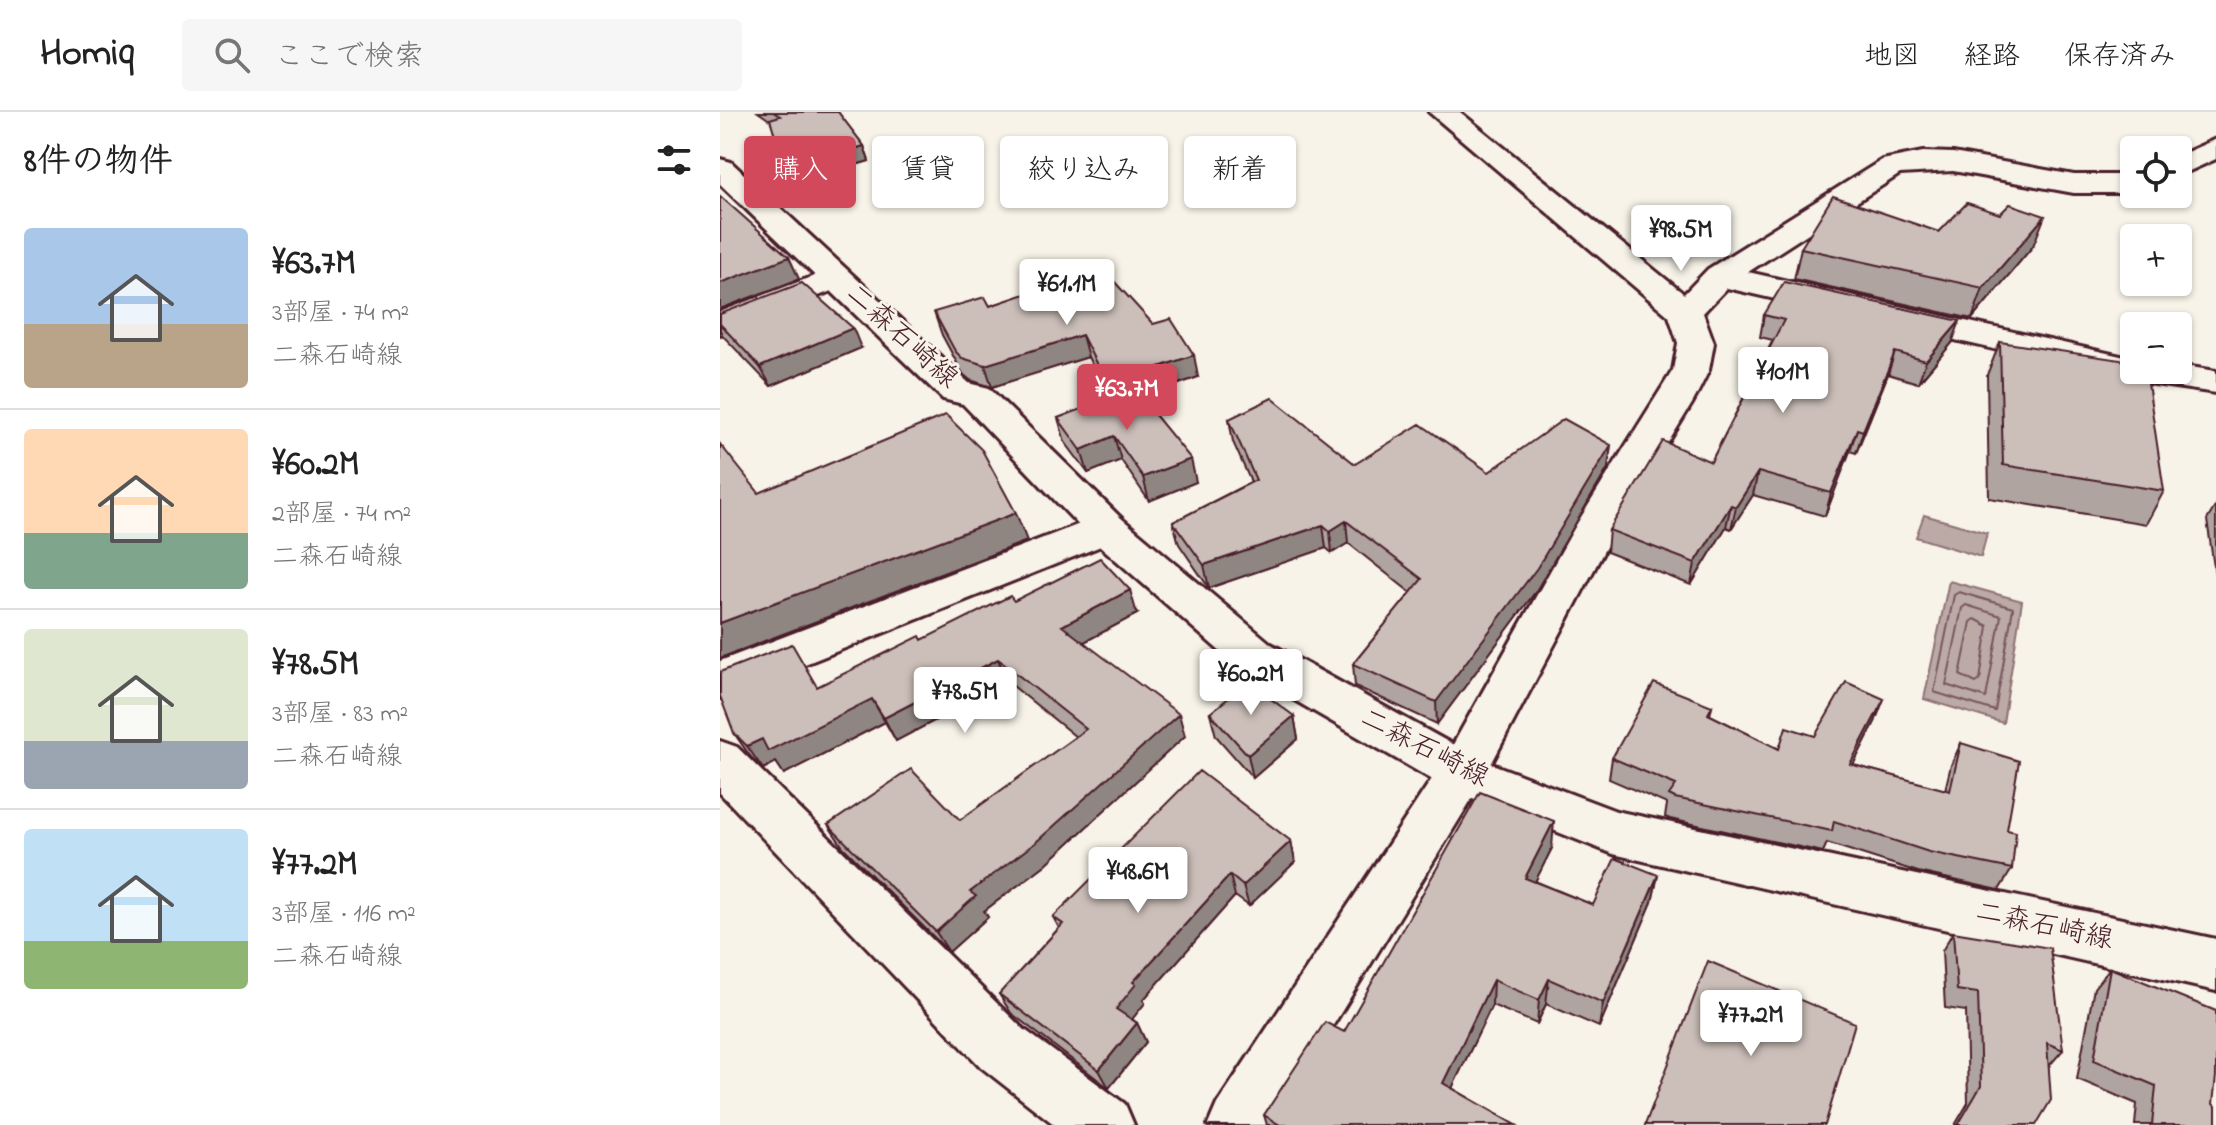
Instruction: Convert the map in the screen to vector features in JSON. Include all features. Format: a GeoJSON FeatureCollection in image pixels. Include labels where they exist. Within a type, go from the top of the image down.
{"type":"FeatureCollection","features":[{"type":"Feature","properties":{"kind":"street"},"geometry":{"type":"LineString","coordinates":[[1238,1125],[1462,773],[1597,525],[1691,370],[1696,343],[1685,312],[1443,112]]}},
{"type":"Feature","properties":{"kind":"street"},"geometry":{"type":"LineString","coordinates":[[2192,160],[2216,148]]}},
{"type":"Feature","properties":{"kind":"street"},"geometry":{"type":"LineString","coordinates":[[1685,312],[1720,276],[1878,174],[1905,163],[1963,162],[2099,187],[2120,185]]}},
{"type":"Feature","properties":{"kind":"street","name":"二森石崎線"},"geometry":{"type":"LineString","coordinates":[[720,168],[956,391],[976,396],[1106,528],[1255,656],[1462,773],[1613,832],[2216,965]]}},
{"type":"Feature","properties":{"kind":"street"},"geometry":{"type":"LineString","coordinates":[[1720,276],[2120,367]]}},
{"type":"Feature","properties":{"kind":"street"},"geometry":{"type":"LineString","coordinates":[[720,324],[835,278]]}},
{"type":"Feature","properties":{"kind":"street"},"geometry":{"type":"LineString","coordinates":[[2192,378],[2216,382]]}},
{"type":"Feature","properties":{"kind":"street"},"geometry":{"type":"LineString","coordinates":[[720,680],[1106,528]]}},
{"type":"Feature","properties":{"kind":"street"},"geometry":{"type":"LineString","coordinates":[[724,773],[1001,1047],[1104,1125]]}},
{"type":"Feature","properties":{"kind":"water"},"geometry":{"type":"Polygon","coordinates":[[[1924,515],[1987,533],[1981,557],[1916,537],[1924,515]]]}},
{"type":"Feature","properties":{"kind":"water"},"geometry":{"type":"Polygon","coordinates":[[[1949,581],[2022,601],[2003,723],[1924,699],[1949,581]]]}},
{"type":"Feature","properties":{"kind":"building"},"geometry":{"type":"Polygon","coordinates":[[[773,112],[838,112],[864,146],[856,148],[856,136],[775,136],[770,119],[780,116],[773,112]]]}},
{"type":"Feature","properties":{"kind":"building"},"geometry":{"type":"Polygon","coordinates":[[[720,196],[789,257],[720,283],[720,196]]]}},
{"type":"Feature","properties":{"kind":"building"},"geometry":{"type":"Polygon","coordinates":[[[1833,196],[1939,232],[1967,203],[2000,214],[2010,204],[2045,216],[1983,288],[1801,248],[1833,196]]]}},
{"type":"Feature","properties":{"kind":"building"},"geometry":{"type":"Polygon","coordinates":[[[1102,268],[1153,324],[1171,319],[1194,355],[1107,385],[1082,335],[985,365],[962,358],[955,351],[934,312],[985,297],[990,306],[1102,268]]]}},
{"type":"Feature","properties":{"kind":"building"},"geometry":{"type":"Polygon","coordinates":[[[1784,282],[1960,321],[1926,361],[1895,352],[1863,431],[1857,429],[1831,493],[1758,472],[1736,507],[1731,505],[1695,563],[1609,530],[1663,441],[1711,462],[1784,320],[1764,315],[1784,282]]]}},
{"type":"Feature","properties":{"kind":"building"},"geometry":{"type":"Polygon","coordinates":[[[802,283],[853,328],[760,367],[720,324],[720,314],[802,283]]]}},
{"type":"Feature","properties":{"kind":"building"},"geometry":{"type":"Polygon","coordinates":[[[2000,342],[2120,360],[2120,384],[2148,384],[2164,491],[2003,465],[2000,342]]]}},
{"type":"Feature","properties":{"kind":"building"},"geometry":{"type":"Polygon","coordinates":[[[1134,389],[1191,459],[1143,477],[1114,436],[1081,450],[1058,418],[1134,389]]]}},
{"type":"Feature","properties":{"kind":"building"},"geometry":{"type":"Polygon","coordinates":[[[1272,398],[1355,464],[1420,424],[1489,472],[1564,419],[1611,445],[1537,568],[1436,702],[1353,664],[1422,579],[1346,521],[1330,531],[1323,525],[1204,565],[1173,522],[1256,480],[1229,419],[1272,398]]]}},
{"type":"Feature","properties":{"kind":"building"},"geometry":{"type":"Polygon","coordinates":[[[946,415],[982,450],[1016,513],[720,623],[720,444],[759,493],[946,415]]]}},
{"type":"Feature","properties":{"kind":"building"},"geometry":{"type":"Polygon","coordinates":[[[1100,558],[1130,590],[1062,626],[1179,714],[1035,843],[970,892],[976,896],[936,932],[828,825],[911,769],[960,820],[1086,729],[998,659],[884,718],[872,699],[768,751],[762,739],[747,746],[734,733],[720,696],[720,672],[792,644],[817,687],[920,636],[922,640],[1010,596],[1014,601],[1100,558]]]}},
{"type":"Feature","properties":{"kind":"building"},"geometry":{"type":"Polygon","coordinates":[[[1248,682],[1294,716],[1248,755],[1210,713],[1248,682]]]}},
{"type":"Feature","properties":{"kind":"building"},"geometry":{"type":"Polygon","coordinates":[[[1846,682],[1884,699],[1850,764],[1950,791],[1961,743],[2019,761],[2007,830],[2016,832],[2012,869],[1929,852],[1834,821],[1832,831],[1675,798],[1669,795],[1676,785],[1612,758],[1654,683],[1712,706],[1708,714],[1779,749],[1786,727],[1815,736],[1846,682]]]}},
{"type":"Feature","properties":{"kind":"building"},"geometry":{"type":"Polygon","coordinates":[[[1199,771],[1291,841],[1243,886],[1230,875],[1133,982],[1136,984],[1116,1009],[1137,1023],[1099,1070],[999,994],[1063,924],[1053,917],[1199,771]]]}},
{"type":"Feature","properties":{"kind":"building"},"geometry":{"type":"Polygon","coordinates":[[[1480,792],[1554,821],[1525,878],[1593,905],[1615,858],[1658,875],[1603,1003],[1549,979],[1539,1000],[1493,980],[1443,1083],[1516,1125],[1280,1125],[1264,1115],[1325,1022],[1344,1032],[1480,792]]]}},
{"type":"Feature","properties":{"kind":"building"},"geometry":{"type":"Polygon","coordinates":[[[1953,932],[2050,948],[2063,1050],[2047,1043],[2051,1100],[2036,1125],[1958,1125],[1981,1086],[1978,993],[1957,990],[1953,932]]]}},
{"type":"Feature","properties":{"kind":"building"},"geometry":{"type":"Polygon","coordinates":[[[1708,961],[1855,1023],[1825,1125],[1645,1125],[1708,961]]]}},
{"type":"Feature","properties":{"kind":"building"},"geometry":{"type":"Polygon","coordinates":[[[2110,968],[2216,1011],[2213,1104],[2216,1106],[2216,1125],[2152,1125],[2156,1086],[2094,1060],[2110,968]]]}}]}
